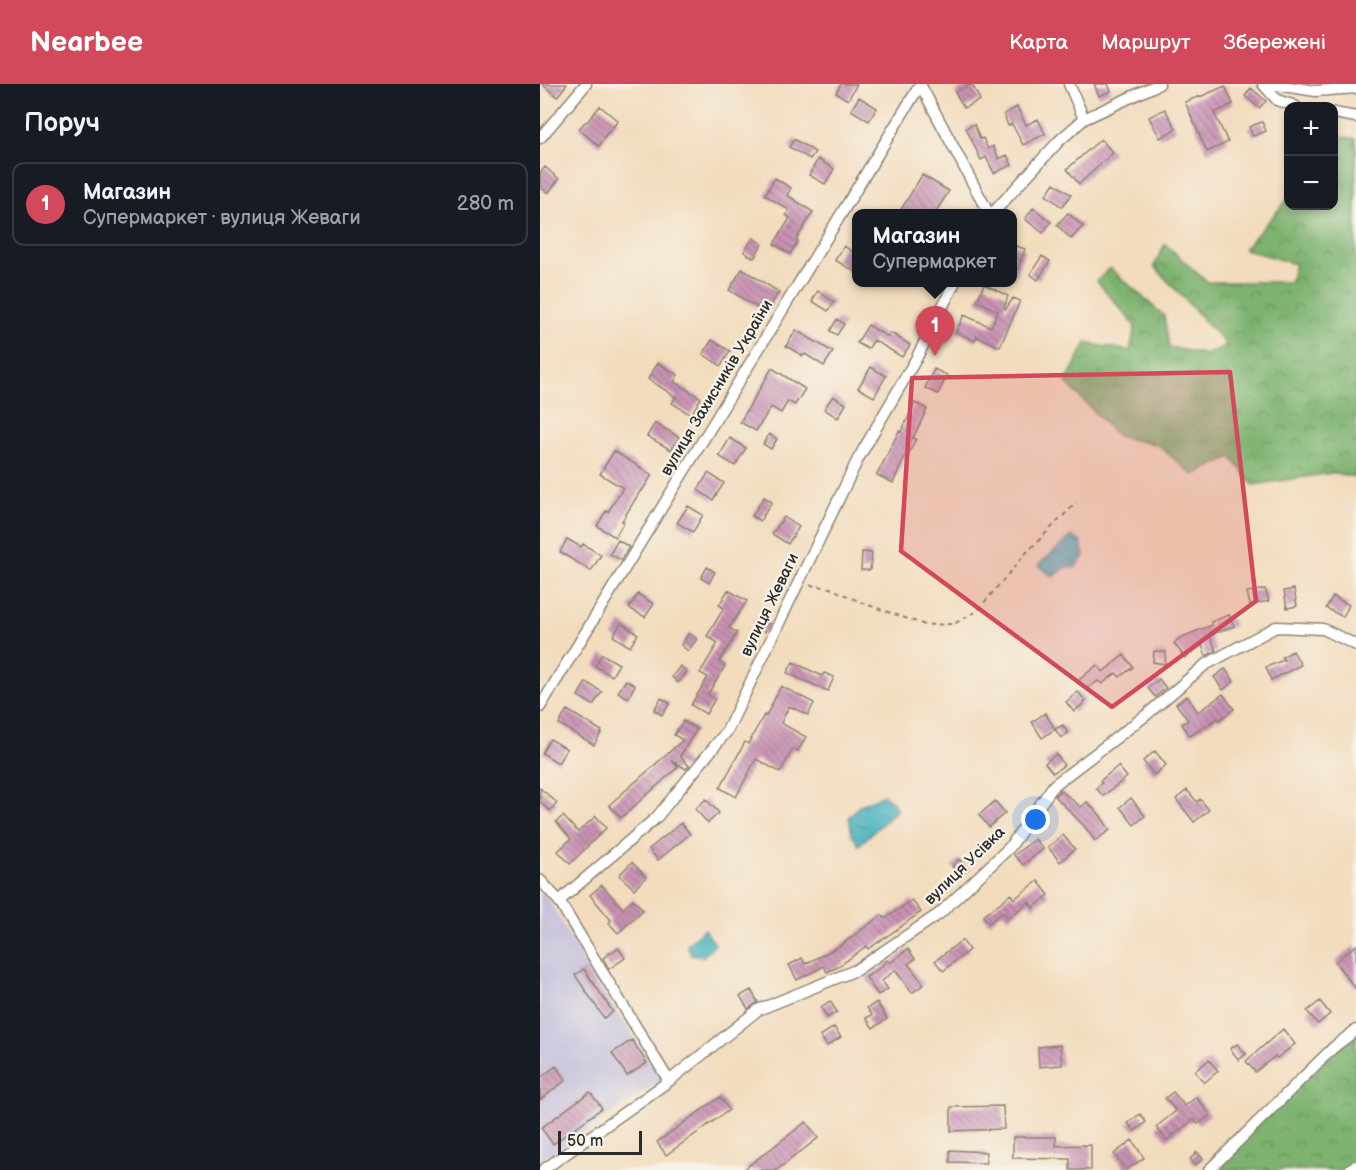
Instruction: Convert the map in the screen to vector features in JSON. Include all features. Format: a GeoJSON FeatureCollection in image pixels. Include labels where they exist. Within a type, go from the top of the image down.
{"type":"FeatureCollection","features":[{"type":"Feature","properties":{"kind":"street"},"geometry":{"type":"LineString","coordinates":[[540,138],[586,84]]}},
{"type":"Feature","properties":{"kind":"street"},"geometry":{"type":"LineString","coordinates":[[1069,84],[1084,119]]}},
{"type":"Feature","properties":{"kind":"street"},"geometry":{"type":"LineString","coordinates":[[995,209],[1059,141],[1084,119],[1159,84]]}},
{"type":"Feature","properties":{"kind":"street"},"geometry":{"type":"LineString","coordinates":[[1263,84],[1277,100],[1284,102]]}},
{"type":"Feature","properties":{"kind":"street"},"geometry":{"type":"LineString","coordinates":[[1270,84],[1316,90],[1356,88]]}},
{"type":"Feature","properties":{"kind":"street"},"geometry":{"type":"LineString","coordinates":[[920,85],[989,209]]}},
{"type":"Feature","properties":{"kind":"street","name":"вулиця Захисників України"},"geometry":{"type":"LineString","coordinates":[[540,706],[920,85]]}},
{"type":"Feature","properties":{"kind":"street"},"geometry":{"type":"LineString","coordinates":[[1338,114],[1356,117]]}},
{"type":"Feature","properties":{"kind":"street","name":"вулиця Жеваги"},"geometry":{"type":"LineString","coordinates":[[559,901],[656,818],[727,731],[858,459],[916,359],[952,287]]}},
{"type":"Feature","properties":{"kind":"street","name":"вулиця Усівка"},"geometry":{"type":"LineString","coordinates":[[543,1170],[669,1081],[759,1010],[856,970],[939,914],[1010,847],[1054,785],[1145,716],[1205,665],[1276,627],[1323,629],[1356,645]]}},
{"type":"Feature","properties":{"kind":"street"},"geometry":{"type":"LineString","coordinates":[[540,880],[559,901],[669,1081]]}},
{"type":"Feature","properties":{"kind":"street"},"geometry":{"type":"LineString","coordinates":[[1209,1170],[1334,1047],[1356,1030]]}},
{"type":"Feature","properties":{"kind":"path"},"geometry":{"type":"LineString","coordinates":[[797,584],[830,588],[863,603],[925,625],[954,624],[977,611],[1026,553],[1076,503]]}},
{"type":"Feature","properties":{"kind":"highlighted area"},"geometry":{"type":"Polygon","coordinates":[[[1230,372],[1256,601],[1112,707],[901,551],[912,378],[1230,372]]]}},
{"type":"Feature","properties":{"kind":"shaded area"},"geometry":{"type":"Polygon","coordinates":[[[540,889],[547,897],[585,965],[662,1079],[540,1161],[540,889]]]}},
{"type":"Feature","properties":{"kind":"green space"},"geometry":{"type":"Polygon","coordinates":[[[1338,136],[1356,139],[1356,477],[1331,473],[1253,485],[1231,457],[1193,475],[1158,445],[1117,436],[1066,382],[1086,343],[1130,351],[1135,326],[1097,281],[1110,268],[1164,316],[1169,347],[1207,355],[1227,345],[1154,266],[1165,244],[1207,282],[1290,282],[1295,264],[1244,249],[1284,204],[1284,210],[1338,210],[1338,136]]]}},
{"type":"Feature","properties":{"kind":"green space"},"geometry":{"type":"Polygon","coordinates":[[[1356,1030],[1356,1170],[1209,1170],[1356,1030]]]}},
{"type":"Feature","properties":{"kind":"water"},"geometry":{"type":"Polygon","coordinates":[[[1072,536],[1081,542],[1084,556],[1075,568],[1067,567],[1053,577],[1038,565],[1072,536]]]}},
{"type":"Feature","properties":{"kind":"water"},"geometry":{"type":"Polygon","coordinates":[[[884,795],[892,801],[897,810],[859,845],[852,835],[849,817],[860,805],[884,795]]]}},
{"type":"Feature","properties":{"kind":"water"},"geometry":{"type":"Polygon","coordinates":[[[704,929],[715,944],[703,957],[691,954],[687,945],[704,929]]]}},
{"type":"Feature","properties":{"kind":"building"},"geometry":{"type":"Polygon","coordinates":[[[542,84],[567,84],[557,97],[542,84]]]}},
{"type":"Feature","properties":{"kind":"building"},"geometry":{"type":"Polygon","coordinates":[[[841,84],[857,84],[848,100],[836,93],[841,84]]]}},
{"type":"Feature","properties":{"kind":"building"},"geometry":{"type":"Polygon","coordinates":[[[972,84],[980,100],[964,108],[955,92],[972,84]]]}},
{"type":"Feature","properties":{"kind":"building"},"geometry":{"type":"Polygon","coordinates":[[[1094,84],[1108,84],[1111,91],[1099,96],[1094,84]]]}},
{"type":"Feature","properties":{"kind":"building"},"geometry":{"type":"Polygon","coordinates":[[[1225,86],[1233,104],[1214,113],[1228,142],[1207,152],[1185,102],[1225,86]]]}},
{"type":"Feature","properties":{"kind":"building"},"geometry":{"type":"Polygon","coordinates":[[[1251,88],[1266,101],[1259,108],[1245,96],[1251,88]]]}},
{"type":"Feature","properties":{"kind":"building"},"geometry":{"type":"Polygon","coordinates":[[[859,97],[877,108],[869,121],[851,110],[859,97]]]}},
{"type":"Feature","properties":{"kind":"building"},"geometry":{"type":"Polygon","coordinates":[[[600,106],[618,121],[599,146],[579,129],[600,106]]]}},
{"type":"Feature","properties":{"kind":"building"},"geometry":{"type":"Polygon","coordinates":[[[1017,107],[1026,125],[1038,119],[1045,134],[1023,145],[1012,124],[1008,126],[1004,114],[1017,107]]]}},
{"type":"Feature","properties":{"kind":"building"},"geometry":{"type":"Polygon","coordinates":[[[1165,109],[1176,129],[1160,138],[1149,117],[1165,109]]]}},
{"type":"Feature","properties":{"kind":"building"},"geometry":{"type":"Polygon","coordinates":[[[1262,122],[1266,131],[1253,136],[1249,127],[1262,122]]]}},
{"type":"Feature","properties":{"kind":"building"},"geometry":{"type":"Polygon","coordinates":[[[974,124],[980,139],[983,138],[988,149],[993,146],[999,159],[1007,155],[1012,165],[994,173],[986,157],[981,160],[966,128],[974,124]]]}},
{"type":"Feature","properties":{"kind":"building"},"geometry":{"type":"Polygon","coordinates":[[[794,139],[815,152],[810,159],[789,147],[794,139]]]}},
{"type":"Feature","properties":{"kind":"building"},"geometry":{"type":"Polygon","coordinates":[[[1101,139],[1113,153],[1079,184],[1067,169],[1101,139]]]}},
{"type":"Feature","properties":{"kind":"building"},"geometry":{"type":"Polygon","coordinates":[[[818,159],[834,169],[825,184],[809,175],[818,159]]]}},
{"type":"Feature","properties":{"kind":"building"},"geometry":{"type":"Polygon","coordinates":[[[545,167],[559,179],[548,193],[540,187],[540,173],[545,167]]]}},
{"type":"Feature","properties":{"kind":"building"},"geometry":{"type":"Polygon","coordinates":[[[922,175],[949,191],[938,209],[901,209],[922,175]]]}},
{"type":"Feature","properties":{"kind":"building"},"geometry":{"type":"Polygon","coordinates":[[[775,178],[791,188],[787,195],[813,212],[790,254],[774,244],[790,218],[786,215],[789,210],[765,195],[775,178]]]}},
{"type":"Feature","properties":{"kind":"building"},"geometry":{"type":"Polygon","coordinates":[[[1054,183],[1071,195],[1062,207],[1046,195],[1054,183]]]}},
{"type":"Feature","properties":{"kind":"building"},"geometry":{"type":"Polygon","coordinates":[[[1033,208],[1051,222],[1043,233],[1025,219],[1033,208]]]}},
{"type":"Feature","properties":{"kind":"building"},"geometry":{"type":"Polygon","coordinates":[[[1068,213],[1083,226],[1071,239],[1057,225],[1068,213]]]}},
{"type":"Feature","properties":{"kind":"building"},"geometry":{"type":"Polygon","coordinates":[[[753,238],[762,244],[754,258],[744,252],[753,238]]]}},
{"type":"Feature","properties":{"kind":"building"},"geometry":{"type":"Polygon","coordinates":[[[844,246],[852,252],[852,270],[835,260],[844,246]]]}},
{"type":"Feature","properties":{"kind":"building"},"geometry":{"type":"Polygon","coordinates":[[[1017,246],[1025,249],[1017,271],[1017,246]]]}},
{"type":"Feature","properties":{"kind":"building"},"geometry":{"type":"Polygon","coordinates":[[[1042,256],[1050,261],[1038,280],[1030,274],[1042,256]]]}},
{"type":"Feature","properties":{"kind":"building"},"geometry":{"type":"Polygon","coordinates":[[[742,269],[779,292],[766,313],[729,290],[742,269]]]}},
{"type":"Feature","properties":{"kind":"building"},"geometry":{"type":"Polygon","coordinates":[[[983,287],[990,287],[1008,296],[1004,308],[1006,309],[1013,298],[1020,301],[1000,347],[977,336],[975,341],[956,332],[964,315],[991,327],[998,311],[977,301],[983,287]]]}},
{"type":"Feature","properties":{"kind":"building"},"geometry":{"type":"Polygon","coordinates":[[[818,291],[834,302],[828,311],[812,301],[818,291]]]}},
{"type":"Feature","properties":{"kind":"building"},"geometry":{"type":"Polygon","coordinates":[[[837,319],[844,324],[837,335],[830,331],[837,319]]]}},
{"type":"Feature","properties":{"kind":"building"},"geometry":{"type":"Polygon","coordinates":[[[868,325],[888,337],[891,333],[910,345],[902,357],[874,340],[868,349],[857,343],[868,325]]]}},
{"type":"Feature","properties":{"kind":"building"},"geometry":{"type":"Polygon","coordinates":[[[796,330],[833,352],[824,366],[786,346],[796,330]]]}},
{"type":"Feature","properties":{"kind":"building"},"geometry":{"type":"Polygon","coordinates":[[[712,340],[730,351],[721,366],[703,354],[712,340]]]}},
{"type":"Feature","properties":{"kind":"building"},"geometry":{"type":"Polygon","coordinates":[[[658,363],[678,375],[674,382],[701,398],[691,415],[672,403],[676,397],[648,379],[658,363]]]}},
{"type":"Feature","properties":{"kind":"building"},"geometry":{"type":"Polygon","coordinates":[[[871,367],[886,376],[874,397],[858,388],[871,367]]]}},
{"type":"Feature","properties":{"kind":"building"},"geometry":{"type":"Polygon","coordinates":[[[772,368],[805,389],[795,405],[788,401],[781,413],[771,407],[756,431],[740,422],[772,368]]]}},
{"type":"Feature","properties":{"kind":"building"},"geometry":{"type":"Polygon","coordinates":[[[934,369],[947,375],[938,394],[925,388],[934,369]]]}},
{"type":"Feature","properties":{"kind":"building"},"geometry":{"type":"Polygon","coordinates":[[[833,396],[846,404],[838,418],[824,409],[833,396]]]}},
{"type":"Feature","properties":{"kind":"building"},"geometry":{"type":"Polygon","coordinates":[[[915,403],[927,409],[913,438],[916,439],[908,455],[906,454],[893,483],[877,475],[915,403]]]}},
{"type":"Feature","properties":{"kind":"building"},"geometry":{"type":"Polygon","coordinates":[[[655,423],[679,437],[671,450],[647,436],[655,423]]]}},
{"type":"Feature","properties":{"kind":"building"},"geometry":{"type":"Polygon","coordinates":[[[769,434],[777,439],[771,449],[763,444],[769,434]]]}},
{"type":"Feature","properties":{"kind":"building"},"geometry":{"type":"Polygon","coordinates":[[[730,438],[746,448],[735,466],[719,456],[730,438]]]}},
{"type":"Feature","properties":{"kind":"building"},"geometry":{"type":"Polygon","coordinates":[[[614,451],[652,475],[622,521],[624,522],[615,537],[597,526],[623,488],[600,474],[614,451]]]}},
{"type":"Feature","properties":{"kind":"building"},"geometry":{"type":"Polygon","coordinates":[[[708,473],[724,483],[713,500],[698,490],[708,473]]]}},
{"type":"Feature","properties":{"kind":"building"},"geometry":{"type":"Polygon","coordinates":[[[764,497],[772,502],[760,521],[752,516],[764,497]]]}},
{"type":"Feature","properties":{"kind":"building"},"geometry":{"type":"Polygon","coordinates":[[[688,506],[703,515],[693,532],[677,523],[688,506]]]}},
{"type":"Feature","properties":{"kind":"building"},"geometry":{"type":"Polygon","coordinates":[[[784,517],[799,527],[788,544],[772,534],[784,517]]]}},
{"type":"Feature","properties":{"kind":"building"},"geometry":{"type":"Polygon","coordinates":[[[567,539],[581,547],[583,544],[601,555],[591,571],[560,552],[567,539]]]}},
{"type":"Feature","properties":{"kind":"building"},"geometry":{"type":"Polygon","coordinates":[[[618,540],[629,547],[621,560],[610,554],[618,540]]]}},
{"type":"Feature","properties":{"kind":"building"},"geometry":{"type":"Polygon","coordinates":[[[862,552],[872,553],[870,570],[861,570],[862,552]]]}},
{"type":"Feature","properties":{"kind":"building"},"geometry":{"type":"Polygon","coordinates":[[[707,567],[715,572],[709,583],[701,578],[707,567]]]}},
{"type":"Feature","properties":{"kind":"building"},"geometry":{"type":"Polygon","coordinates":[[[1265,589],[1269,601],[1250,605],[1247,592],[1265,589]]]}},
{"type":"Feature","properties":{"kind":"building"},"geometry":{"type":"Polygon","coordinates":[[[1294,589],[1297,606],[1287,608],[1284,591],[1294,589]]]}},
{"type":"Feature","properties":{"kind":"building"},"geometry":{"type":"Polygon","coordinates":[[[728,590],[747,601],[729,628],[737,633],[719,662],[725,666],[708,694],[715,699],[706,714],[691,705],[708,677],[700,673],[718,643],[707,636],[724,608],[719,605],[728,590]]]}},
{"type":"Feature","properties":{"kind":"building"},"geometry":{"type":"Polygon","coordinates":[[[638,594],[654,604],[645,617],[629,608],[638,594]]]}},
{"type":"Feature","properties":{"kind":"building"},"geometry":{"type":"Polygon","coordinates":[[[1333,596],[1349,605],[1343,617],[1326,608],[1333,596]]]}},
{"type":"Feature","properties":{"kind":"building"},"geometry":{"type":"Polygon","coordinates":[[[1229,615],[1234,626],[1210,635],[1216,651],[1206,656],[1202,645],[1185,658],[1174,643],[1180,638],[1212,625],[1211,622],[1229,615]]]}},
{"type":"Feature","properties":{"kind":"building"},"geometry":{"type":"Polygon","coordinates":[[[758,617],[770,624],[765,632],[753,625],[758,617]]]}},
{"type":"Feature","properties":{"kind":"building"},"geometry":{"type":"Polygon","coordinates":[[[621,623],[638,634],[630,647],[613,636],[621,623]]]}},
{"type":"Feature","properties":{"kind":"building"},"geometry":{"type":"Polygon","coordinates":[[[689,633],[697,639],[688,651],[681,645],[689,633]]]}},
{"type":"Feature","properties":{"kind":"building"},"geometry":{"type":"Polygon","coordinates":[[[1154,651],[1166,652],[1165,664],[1153,662],[1154,651]]]}},
{"type":"Feature","properties":{"kind":"building"},"geometry":{"type":"Polygon","coordinates":[[[1293,651],[1301,665],[1271,680],[1266,667],[1284,660],[1282,657],[1293,651]]]}},
{"type":"Feature","properties":{"kind":"building"},"geometry":{"type":"Polygon","coordinates":[[[602,654],[619,664],[612,676],[595,666],[602,654]]]}},
{"type":"Feature","properties":{"kind":"building"},"geometry":{"type":"Polygon","coordinates":[[[1124,655],[1133,667],[1120,677],[1116,673],[1102,684],[1098,681],[1087,689],[1079,680],[1097,665],[1103,672],[1124,655]]]}},
{"type":"Feature","properties":{"kind":"building"},"geometry":{"type":"Polygon","coordinates":[[[793,662],[822,676],[824,673],[834,677],[828,691],[787,673],[793,662]]]}},
{"type":"Feature","properties":{"kind":"building"},"geometry":{"type":"Polygon","coordinates":[[[680,666],[687,672],[678,683],[672,677],[680,666]]]}},
{"type":"Feature","properties":{"kind":"building"},"geometry":{"type":"Polygon","coordinates":[[[1225,669],[1234,681],[1223,690],[1214,677],[1225,669]]]}},
{"type":"Feature","properties":{"kind":"building"},"geometry":{"type":"Polygon","coordinates":[[[1159,679],[1166,688],[1155,697],[1148,688],[1159,679]]]}},
{"type":"Feature","properties":{"kind":"building"},"geometry":{"type":"Polygon","coordinates":[[[626,680],[635,685],[628,698],[618,692],[626,680]]]}},
{"type":"Feature","properties":{"kind":"building"},"geometry":{"type":"Polygon","coordinates":[[[586,682],[602,692],[593,705],[578,696],[586,682]]]}},
{"type":"Feature","properties":{"kind":"building"},"geometry":{"type":"Polygon","coordinates":[[[781,686],[814,703],[808,715],[789,706],[781,723],[806,737],[798,751],[793,749],[780,772],[756,759],[736,797],[720,788],[745,742],[748,744],[764,715],[766,716],[781,686]]]}},
{"type":"Feature","properties":{"kind":"building"},"geometry":{"type":"Polygon","coordinates":[[[1078,692],[1086,701],[1074,712],[1066,702],[1078,692]]]}},
{"type":"Feature","properties":{"kind":"building"},"geometry":{"type":"Polygon","coordinates":[[[1223,694],[1234,709],[1190,736],[1182,724],[1188,720],[1176,704],[1187,696],[1198,712],[1223,694]]]}},
{"type":"Feature","properties":{"kind":"building"},"geometry":{"type":"Polygon","coordinates":[[[661,698],[670,703],[662,715],[654,710],[661,698]]]}},
{"type":"Feature","properties":{"kind":"building"},"geometry":{"type":"Polygon","coordinates":[[[567,710],[602,731],[594,745],[559,724],[567,710]]]}},
{"type":"Feature","properties":{"kind":"building"},"geometry":{"type":"Polygon","coordinates":[[[1045,713],[1055,729],[1042,738],[1032,722],[1045,713]]]}},
{"type":"Feature","properties":{"kind":"building"},"geometry":{"type":"Polygon","coordinates":[[[683,721],[697,729],[680,756],[689,766],[686,769],[671,760],[678,767],[621,818],[609,805],[683,740],[674,735],[683,721]]]}},
{"type":"Feature","properties":{"kind":"building"},"geometry":{"type":"Polygon","coordinates":[[[1063,725],[1068,733],[1061,738],[1055,729],[1063,725]]]}},
{"type":"Feature","properties":{"kind":"building"},"geometry":{"type":"Polygon","coordinates":[[[550,739],[567,749],[558,763],[542,753],[550,739]]]}},
{"type":"Feature","properties":{"kind":"building"},"geometry":{"type":"Polygon","coordinates":[[[1155,751],[1166,765],[1154,775],[1143,761],[1155,751]]]}},
{"type":"Feature","properties":{"kind":"building"},"geometry":{"type":"Polygon","coordinates":[[[1056,754],[1064,765],[1053,773],[1045,763],[1056,754]]]}},
{"type":"Feature","properties":{"kind":"building"},"geometry":{"type":"Polygon","coordinates":[[[1118,766],[1127,777],[1103,796],[1096,788],[1102,783],[1100,781],[1118,766]]]}},
{"type":"Feature","properties":{"kind":"building"},"geometry":{"type":"Polygon","coordinates":[[[540,788],[557,803],[550,811],[540,802],[540,788]]]}},
{"type":"Feature","properties":{"kind":"building"},"geometry":{"type":"Polygon","coordinates":[[[1060,790],[1081,807],[1087,802],[1110,830],[1095,841],[1085,827],[1055,796],[1060,790]]]}},
{"type":"Feature","properties":{"kind":"building"},"geometry":{"type":"Polygon","coordinates":[[[1187,790],[1197,802],[1200,799],[1209,810],[1194,822],[1176,799],[1187,790]]]}},
{"type":"Feature","properties":{"kind":"building"},"geometry":{"type":"Polygon","coordinates":[[[1131,798],[1145,816],[1134,825],[1120,807],[1131,798]]]}},
{"type":"Feature","properties":{"kind":"building"},"geometry":{"type":"Polygon","coordinates":[[[706,799],[719,813],[708,823],[695,809],[706,799]]]}},
{"type":"Feature","properties":{"kind":"building"},"geometry":{"type":"Polygon","coordinates":[[[995,801],[1005,813],[989,827],[979,815],[995,801]]]}},
{"type":"Feature","properties":{"kind":"building"},"geometry":{"type":"Polygon","coordinates":[[[563,816],[578,832],[596,816],[606,828],[570,864],[558,851],[571,839],[556,822],[563,816]]]}},
{"type":"Feature","properties":{"kind":"building"},"geometry":{"type":"Polygon","coordinates":[[[681,823],[690,834],[658,860],[649,849],[681,823]]]}},
{"type":"Feature","properties":{"kind":"building"},"geometry":{"type":"Polygon","coordinates":[[[1063,835],[1075,849],[1060,862],[1048,847],[1063,835]]]}},
{"type":"Feature","properties":{"kind":"building"},"geometry":{"type":"Polygon","coordinates":[[[1035,839],[1043,849],[1023,865],[1014,855],[1035,839]]]}},
{"type":"Feature","properties":{"kind":"building"},"geometry":{"type":"Polygon","coordinates":[[[959,859],[968,869],[961,876],[952,866],[959,859]]]}},
{"type":"Feature","properties":{"kind":"building"},"geometry":{"type":"Polygon","coordinates":[[[632,862],[646,877],[634,889],[619,875],[632,862]]]}},
{"type":"Feature","properties":{"kind":"building"},"geometry":{"type":"Polygon","coordinates":[[[1038,881],[1049,895],[1033,908],[1029,902],[1008,918],[1003,912],[989,923],[983,916],[1011,894],[1014,899],[1038,881]]]}},
{"type":"Feature","properties":{"kind":"building"},"geometry":{"type":"Polygon","coordinates":[[[602,885],[623,909],[633,899],[643,910],[618,933],[609,923],[611,920],[590,895],[602,885]]]}},
{"type":"Feature","properties":{"kind":"building"},"geometry":{"type":"Polygon","coordinates":[[[912,900],[921,912],[893,932],[868,949],[866,946],[838,967],[827,972],[824,966],[797,980],[789,965],[802,958],[805,964],[838,947],[882,915],[885,919],[912,900]]]}},
{"type":"Feature","properties":{"kind":"building"},"geometry":{"type":"Polygon","coordinates":[[[962,940],[969,950],[943,971],[935,961],[962,940]]]}},
{"type":"Feature","properties":{"kind":"building"},"geometry":{"type":"Polygon","coordinates":[[[1356,945],[1356,989],[1335,962],[1356,945]]]}},
{"type":"Feature","properties":{"kind":"building"},"geometry":{"type":"Polygon","coordinates":[[[618,948],[625,958],[609,969],[603,958],[618,948]]]}},
{"type":"Feature","properties":{"kind":"building"},"geometry":{"type":"Polygon","coordinates":[[[908,949],[915,959],[908,964],[924,984],[912,993],[895,970],[882,981],[888,989],[878,995],[866,977],[880,968],[887,960],[890,963],[908,949]]]}},
{"type":"Feature","properties":{"kind":"building"},"geometry":{"type":"Polygon","coordinates":[[[584,969],[613,1012],[604,1018],[575,975],[584,969]]]}},
{"type":"Feature","properties":{"kind":"building"},"geometry":{"type":"Polygon","coordinates":[[[751,990],[758,1002],[748,1009],[740,996],[751,990]]]}},
{"type":"Feature","properties":{"kind":"building"},"geometry":{"type":"Polygon","coordinates":[[[830,1001],[837,1012],[827,1018],[821,1007],[830,1001]]]}},
{"type":"Feature","properties":{"kind":"building"},"geometry":{"type":"Polygon","coordinates":[[[1320,1001],[1330,1014],[1318,1024],[1307,1011],[1320,1001]]]}},
{"type":"Feature","properties":{"kind":"building"},"geometry":{"type":"Polygon","coordinates":[[[877,1002],[887,1019],[873,1028],[866,1018],[872,1015],[867,1008],[877,1002]]]}},
{"type":"Feature","properties":{"kind":"building"},"geometry":{"type":"Polygon","coordinates":[[[834,1027],[841,1037],[827,1046],[820,1036],[834,1027]]]}},
{"type":"Feature","properties":{"kind":"building"},"geometry":{"type":"Polygon","coordinates":[[[1283,1029],[1295,1044],[1255,1072],[1246,1061],[1283,1029]]]}},
{"type":"Feature","properties":{"kind":"building"},"geometry":{"type":"Polygon","coordinates":[[[632,1040],[647,1063],[627,1076],[612,1053],[632,1040]]]}},
{"type":"Feature","properties":{"kind":"building"},"geometry":{"type":"Polygon","coordinates":[[[1237,1044],[1246,1054],[1239,1060],[1230,1049],[1237,1044]]]}},
{"type":"Feature","properties":{"kind":"building"},"geometry":{"type":"Polygon","coordinates":[[[1060,1045],[1062,1065],[1039,1067],[1038,1047],[1060,1045]]]}},
{"type":"Feature","properties":{"kind":"building"},"geometry":{"type":"Polygon","coordinates":[[[1209,1060],[1218,1071],[1204,1083],[1195,1071],[1209,1060]]]}},
{"type":"Feature","properties":{"kind":"building"},"geometry":{"type":"Polygon","coordinates":[[[556,1066],[566,1080],[540,1100],[540,1078],[556,1066]]]}},
{"type":"Feature","properties":{"kind":"building"},"geometry":{"type":"Polygon","coordinates":[[[590,1092],[602,1108],[553,1144],[541,1128],[590,1092]]]}},
{"type":"Feature","properties":{"kind":"building"},"geometry":{"type":"Polygon","coordinates":[[[1173,1092],[1185,1106],[1196,1097],[1210,1115],[1198,1124],[1194,1119],[1167,1140],[1156,1127],[1176,1111],[1165,1098],[1173,1092]]]}},
{"type":"Feature","properties":{"kind":"building"},"geometry":{"type":"Polygon","coordinates":[[[720,1097],[729,1110],[666,1155],[657,1142],[720,1097]]]}},
{"type":"Feature","properties":{"kind":"building"},"geometry":{"type":"Polygon","coordinates":[[[1003,1106],[1004,1129],[951,1131],[951,1107],[1003,1106]]]}},
{"type":"Feature","properties":{"kind":"building"},"geometry":{"type":"Polygon","coordinates":[[[1140,1114],[1146,1122],[1135,1131],[1128,1123],[1140,1114]]]}},
{"type":"Feature","properties":{"kind":"building"},"geometry":{"type":"Polygon","coordinates":[[[806,1122],[818,1138],[777,1170],[743,1170],[806,1122]]]}},
{"type":"Feature","properties":{"kind":"building"},"geometry":{"type":"Polygon","coordinates":[[[1013,1137],[1056,1137],[1056,1146],[1091,1145],[1091,1170],[1070,1170],[1070,1159],[1013,1158],[1013,1137]]]}},
{"type":"Feature","properties":{"kind":"building"},"geometry":{"type":"Polygon","coordinates":[[[1132,1140],[1144,1158],[1126,1170],[1114,1154],[1132,1140]]]}},
{"type":"Feature","properties":{"kind":"building"},"geometry":{"type":"Polygon","coordinates":[[[950,1150],[986,1152],[986,1163],[950,1162],[950,1150]]]}},
{"type":"Feature","properties":{"kind":"building"},"geometry":{"type":"Polygon","coordinates":[[[1197,1152],[1203,1159],[1195,1165],[1190,1159],[1197,1152]]]}},
{"type":"Feature","properties":{"kind":"place","name":"Магазин"},"geometry":{"type":"Point","coordinates":[935,356]}}]}
